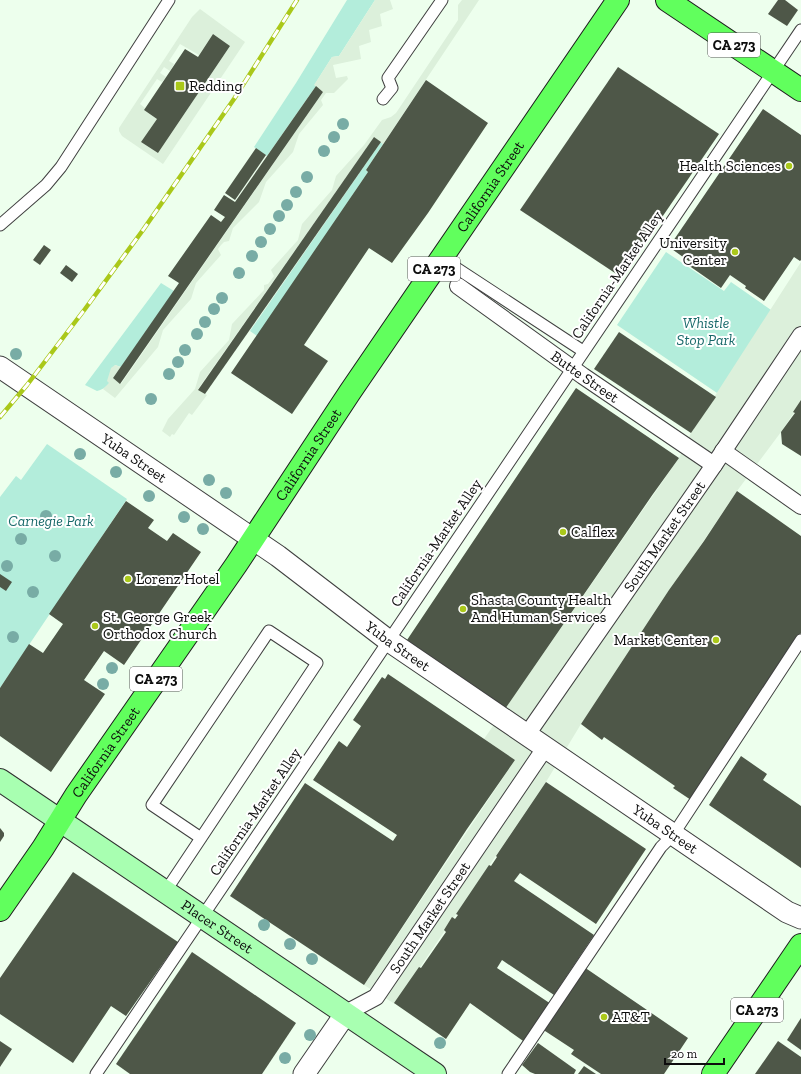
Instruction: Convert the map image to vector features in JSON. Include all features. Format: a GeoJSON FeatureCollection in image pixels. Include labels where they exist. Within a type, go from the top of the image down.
{"type":"FeatureCollection","features":[{"type":"Feature","properties":{"kind":"main road","name":"California Street"},"geometry":{"type":"LineString","coordinates":[[0,910],[43,848],[76,795],[253,539],[350,392],[618,0]]}},
{"type":"Feature","properties":{"kind":"main road","name":"CA 273"},"geometry":{"type":"LineString","coordinates":[[667,0],[801,90]]}},
{"type":"Feature","properties":{"kind":"main road","name":"Placer Street"},"geometry":{"type":"LineString","coordinates":[[0,780],[435,1074]]}},
{"type":"Feature","properties":{"kind":"main road","name":"CA 273"},"geometry":{"type":"LineString","coordinates":[[713,1074],[801,945]]}},
{"type":"Feature","properties":{"kind":"street","name":"Butte Street"},"geometry":{"type":"LineString","coordinates":[[458,286],[572,368],[714,465]]}},
{"type":"Feature","properties":{"kind":"street","name":"South Market Street"},"geometry":{"type":"LineString","coordinates":[[526,736],[714,465],[801,336]]}},
{"type":"Feature","properties":{"kind":"street","name":"Yuba Street"},"geometry":{"type":"LineString","coordinates":[[0,367],[278,556],[389,641],[526,736],[787,912],[801,918]]}},
{"type":"Feature","properties":{"kind":"street"},"geometry":{"type":"LineString","coordinates":[[723,451],[801,506]]}},
{"type":"Feature","properties":{"kind":"street","name":"South Market Street"},"geometry":{"type":"LineString","coordinates":[[304,1074],[346,1013],[376,997],[545,748]]}},
{"type":"Feature","properties":{"kind":"lane"},"geometry":{"type":"LineString","coordinates":[[0,225],[46,186],[61,168],[169,0]]}},
{"type":"Feature","properties":{"kind":"lane"},"geometry":{"type":"LineString","coordinates":[[383,99],[392,88],[388,78],[442,0]]}},
{"type":"Feature","properties":{"kind":"lane","name":"California-Market Alley"},"geometry":{"type":"LineString","coordinates":[[96,1074],[801,30]]}},
{"type":"Feature","properties":{"kind":"lane"},"geometry":{"type":"LineString","coordinates":[[442,258],[583,351]]}},
{"type":"Feature","properties":{"kind":"lane"},"geometry":{"type":"LineString","coordinates":[[165,892],[201,838],[317,663],[269,631],[152,806],[201,838]]}},
{"type":"Feature","properties":{"kind":"lane"},"geometry":{"type":"LineString","coordinates":[[508,1074],[661,847],[673,835],[801,640]]}},
{"type":"Feature","properties":{"kind":"green space"},"geometry":{"type":"Polygon","coordinates":[[[347,0],[375,0],[339,56],[332,57],[315,84],[316,86],[267,156],[254,147],[296,83],[347,0]]]}},
{"type":"Feature","properties":{"kind":"green space"},"geometry":{"type":"Polygon","coordinates":[[[381,142],[383,144],[366,170],[368,172],[257,336],[250,331],[381,142]]]}},
{"type":"Feature","properties":{"kind":"green space","name":"Whistle Stop Park"},"geometry":{"type":"Polygon","coordinates":[[[666,252],[724,291],[731,282],[774,312],[720,395],[617,325],[666,252]]]}},
{"type":"Feature","properties":{"kind":"green space"},"geometry":{"type":"Polygon","coordinates":[[[161,283],[174,291],[121,367],[115,365],[112,378],[106,387],[102,389],[97,391],[85,385],[161,283]]]}},
{"type":"Feature","properties":{"kind":"green space","name":"Carnegie Park"},"geometry":{"type":"Polygon","coordinates":[[[47,444],[127,499],[0,688],[0,497],[16,476],[21,480],[47,444]]]}},
{"type":"Feature","properties":{"kind":"shaded area"},"geometry":{"type":"Polygon","coordinates":[[[375,0],[390,0],[393,9],[380,14],[382,26],[369,30],[371,42],[359,46],[361,59],[333,65],[336,78],[347,76],[348,79],[334,93],[326,93],[321,100],[323,105],[299,134],[293,152],[266,182],[259,202],[233,228],[229,241],[224,242],[218,249],[221,255],[196,283],[191,299],[163,330],[158,347],[115,398],[103,389],[109,383],[107,381],[111,368],[115,365],[121,367],[113,378],[121,384],[323,92],[314,85],[332,57],[339,56],[375,0]]]}},
{"type":"Feature","properties":{"kind":"shaded area"},"geometry":{"type":"Polygon","coordinates":[[[462,0],[479,0],[383,144],[374,137],[198,389],[207,395],[192,415],[189,413],[174,435],[172,434],[170,437],[162,431],[168,419],[195,389],[200,372],[229,340],[232,324],[264,290],[264,285],[268,284],[274,276],[271,270],[298,240],[302,224],[332,190],[336,176],[364,145],[382,120],[391,117],[396,113],[458,20],[458,5],[462,0]]]}},
{"type":"Feature","properties":{"kind":"shaded area"},"geometry":{"type":"Polygon","coordinates":[[[200,9],[245,42],[163,164],[122,136],[119,128],[192,17],[200,9]],[[213,34],[199,55],[180,44],[169,61],[174,64],[170,71],[164,67],[160,73],[166,77],[162,82],[157,79],[140,104],[145,108],[144,110],[157,119],[141,142],[158,153],[230,46],[213,34]]]}},
{"type":"Feature","properties":{"kind":"shaded area"},"geometry":{"type":"Polygon","coordinates":[[[801,262],[801,402],[781,432],[737,491],[581,724],[546,782],[395,1004],[364,985],[515,760],[484,739],[679,458],[691,433],[801,262]]]}},
{"type":"Feature","properties":{"kind":"building"},"geometry":{"type":"Polygon","coordinates":[[[778,0],[785,0],[798,10],[787,26],[768,14],[778,0]]]}},
{"type":"Feature","properties":{"kind":"building"},"geometry":{"type":"Polygon","coordinates":[[[213,34],[230,46],[158,153],[141,142],[157,119],[144,110],[185,49],[198,57],[213,34]]]}},
{"type":"Feature","properties":{"kind":"building"},"geometry":{"type":"Polygon","coordinates":[[[618,67],[719,134],[621,277],[520,210],[618,67]]]}},
{"type":"Feature","properties":{"kind":"building"},"geometry":{"type":"Polygon","coordinates":[[[426,80],[488,123],[428,213],[392,263],[369,248],[304,345],[328,361],[292,414],[231,373],[368,172],[366,170],[426,80]]]}},
{"type":"Feature","properties":{"kind":"building"},"geometry":{"type":"Polygon","coordinates":[[[316,86],[323,92],[120,384],[113,378],[179,283],[168,276],[211,215],[221,222],[225,217],[214,210],[224,195],[235,202],[316,86]]]}},
{"type":"Feature","properties":{"kind":"building"},"geometry":{"type":"Polygon","coordinates":[[[763,109],[801,135],[801,260],[800,261],[794,257],[764,301],[745,288],[746,286],[730,275],[721,288],[688,265],[690,262],[669,247],[763,109]]]}},
{"type":"Feature","properties":{"kind":"building"},"geometry":{"type":"Polygon","coordinates":[[[374,137],[381,142],[205,394],[198,390],[374,137]]]}},
{"type":"Feature","properties":{"kind":"building"},"geometry":{"type":"Polygon","coordinates":[[[256,148],[266,155],[235,200],[225,193],[256,148]]]}},
{"type":"Feature","properties":{"kind":"building"},"geometry":{"type":"Polygon","coordinates":[[[44,245],[51,250],[40,265],[33,260],[44,245]]]}},
{"type":"Feature","properties":{"kind":"building"},"geometry":{"type":"Polygon","coordinates":[[[66,265],[78,274],[72,282],[60,273],[66,265]]]}},
{"type":"Feature","properties":{"kind":"building"},"geometry":{"type":"Polygon","coordinates":[[[619,332],[716,397],[691,433],[594,369],[619,332]]]}},
{"type":"Feature","properties":{"kind":"building"},"geometry":{"type":"Polygon","coordinates":[[[576,388],[679,458],[505,709],[405,643],[576,388]]]}},
{"type":"Feature","properties":{"kind":"building"},"geometry":{"type":"Polygon","coordinates":[[[801,400],[801,456],[782,444],[781,432],[795,413],[793,412],[801,400]]]}},
{"type":"Feature","properties":{"kind":"building","name":"Market Center"},"geometry":{"type":"Polygon","coordinates":[[[737,491],[801,536],[801,633],[740,723],[691,800],[673,788],[675,786],[604,737],[602,740],[581,724],[669,590],[737,491]]]}},
{"type":"Feature","properties":{"kind":"building"},"geometry":{"type":"Polygon","coordinates":[[[126,501],[154,520],[148,528],[167,541],[173,533],[201,552],[124,665],[104,651],[84,680],[105,694],[51,772],[0,736],[0,688],[29,644],[43,653],[63,624],[49,614],[126,501]]]}},
{"type":"Feature","properties":{"kind":"building"},"geometry":{"type":"Polygon","coordinates":[[[0,574],[12,582],[6,591],[0,587],[0,574]]]}},
{"type":"Feature","properties":{"kind":"building"},"geometry":{"type":"Polygon","coordinates":[[[388,674],[515,760],[467,829],[364,985],[230,896],[305,783],[393,841],[397,835],[313,780],[339,741],[347,747],[361,726],[353,720],[382,677],[385,679],[388,674]]]}},
{"type":"Feature","properties":{"kind":"building"},"geometry":{"type":"Polygon","coordinates":[[[741,756],[767,774],[763,780],[801,806],[801,868],[709,805],[741,756]]]}},
{"type":"Feature","properties":{"kind":"building"},"geometry":{"type":"Polygon","coordinates":[[[546,782],[646,849],[596,924],[520,873],[514,881],[594,935],[554,995],[502,960],[497,968],[551,1004],[526,1043],[470,1003],[446,1039],[394,1003],[446,932],[444,930],[452,917],[455,919],[458,915],[456,914],[489,865],[491,866],[497,857],[496,856],[546,782]]]}},
{"type":"Feature","properties":{"kind":"building"},"geometry":{"type":"Polygon","coordinates":[[[0,828],[4,833],[4,836],[0,842],[0,828]]]}},
{"type":"Feature","properties":{"kind":"building"},"geometry":{"type":"Polygon","coordinates":[[[73,872],[178,942],[126,1016],[111,1006],[73,1063],[0,1014],[0,978],[73,872]]]}},
{"type":"Feature","properties":{"kind":"building"},"geometry":{"type":"Polygon","coordinates":[[[192,952],[296,1023],[262,1074],[130,1074],[116,1064],[192,952]]]}},
{"type":"Feature","properties":{"kind":"building","name":"AT&T"},"geometry":{"type":"Polygon","coordinates":[[[584,967],[688,1038],[664,1074],[601,1074],[571,1054],[574,1050],[542,1029],[584,967]]]}},
{"type":"Feature","properties":{"kind":"building"},"geometry":{"type":"Polygon","coordinates":[[[801,1018],[801,1050],[787,1040],[801,1018]]]}},
{"type":"Feature","properties":{"kind":"building"},"geometry":{"type":"Polygon","coordinates":[[[0,1041],[12,1049],[0,1067],[0,1041]]]}},
{"type":"Feature","properties":{"kind":"building"},"geometry":{"type":"Polygon","coordinates":[[[778,1041],[801,1057],[801,1074],[755,1074],[778,1041]]]}},
{"type":"Feature","properties":{"kind":"building"},"geometry":{"type":"Polygon","coordinates":[[[538,1043],[576,1070],[574,1074],[535,1074],[530,1072],[522,1065],[538,1043]]]}},
{"type":"Feature","properties":{"kind":"building"},"geometry":{"type":"Polygon","coordinates":[[[584,1066],[596,1074],[578,1074],[584,1066]]]}},
{"type":"Feature","properties":{"kind":"railway"},"geometry":{"type":"LineString","coordinates":[[0,417],[27,385],[143,230],[234,99],[297,0]]}},
{"type":"Feature","properties":{"kind":"place","name":"Redding"},"geometry":{"type":"Point","coordinates":[180,86]}},
{"type":"Feature","properties":{"kind":"place","name":"Health Sciences"},"geometry":{"type":"Point","coordinates":[789,166]}},
{"type":"Feature","properties":{"kind":"place","name":"University Center"},"geometry":{"type":"Point","coordinates":[735,252]}},
{"type":"Feature","properties":{"kind":"place","name":"Calflex"},"geometry":{"type":"Point","coordinates":[563,532]}},
{"type":"Feature","properties":{"kind":"place","name":"Lorenz Hotel"},"geometry":{"type":"Point","coordinates":[128,579]}},
{"type":"Feature","properties":{"kind":"place","name":"Shasta County Health And Human Services"},"geometry":{"type":"Point","coordinates":[463,609]}},
{"type":"Feature","properties":{"kind":"place","name":"St. George Greek Orthodox Church"},"geometry":{"type":"Point","coordinates":[95,626]}},
{"type":"Feature","properties":{"kind":"place","name":"Market Center"},"geometry":{"type":"Point","coordinates":[716,640]}},
{"type":"Feature","properties":{"kind":"place","name":"AT&T"},"geometry":{"type":"Point","coordinates":[604,1017]}}]}
